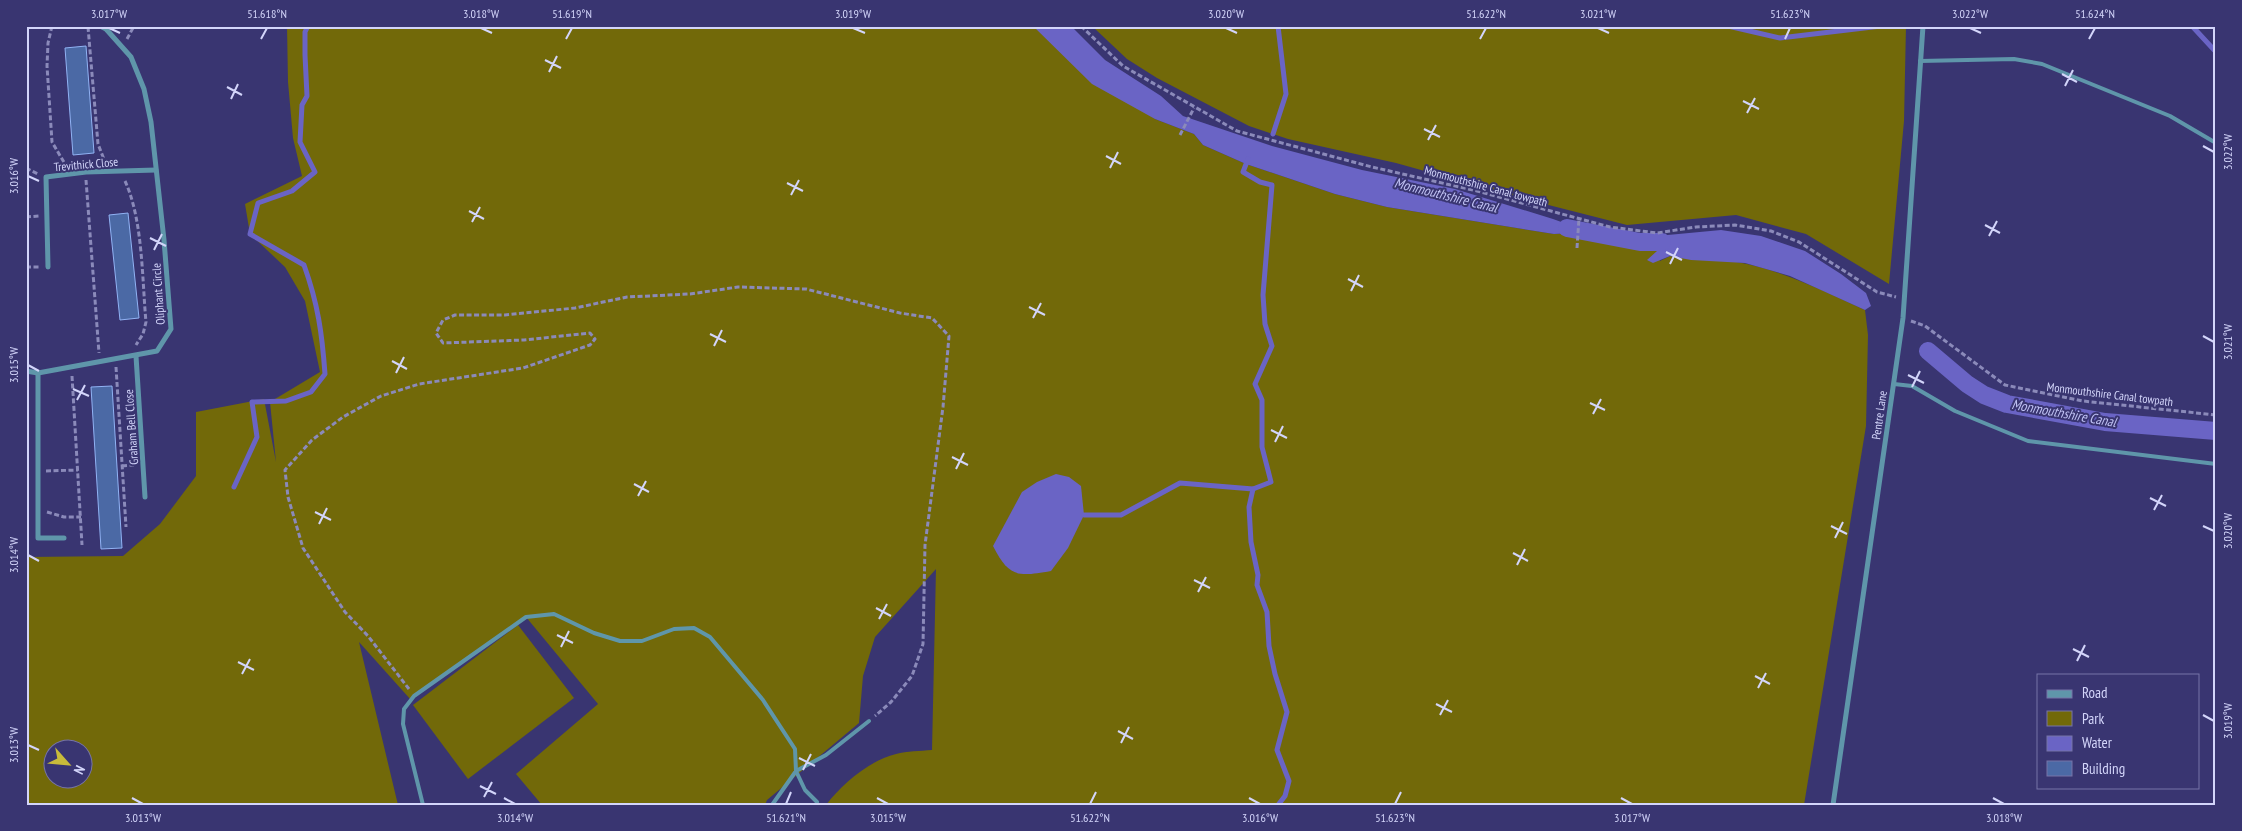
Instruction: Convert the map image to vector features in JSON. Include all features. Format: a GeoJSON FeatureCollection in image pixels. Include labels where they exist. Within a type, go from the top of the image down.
{"type":"FeatureCollection","features":[{"type":"Feature","properties":{"kind":"street","name":"Oliphant Circle"},"geometry":{"type":"LineString","coordinates":[[26,371],[38,373],[158,351],[171,329],[164,240],[151,122],[144,89],[131,57],[100,26]]}},
{"type":"Feature","properties":{"kind":"street","name":"Pentre Lane"},"geometry":{"type":"LineString","coordinates":[[1834,805],[1902,318],[1923,26]]}},
{"type":"Feature","properties":{"kind":"street","name":"Trevithick Close"},"geometry":{"type":"LineString","coordinates":[[48,266],[46,177],[86,172],[156,170]]}},
{"type":"Feature","properties":{"kind":"street","name":"Graham Bell Close"},"geometry":{"type":"LineString","coordinates":[[136,356],[145,497]]}},
{"type":"Feature","properties":{"kind":"street"},"geometry":{"type":"LineString","coordinates":[[38,373],[38,538],[64,538]]}},
{"type":"Feature","properties":{"kind":"lane"},"geometry":{"type":"LineString","coordinates":[[1920,61],[2014,59],[2042,64],[2170,116],[2216,143]]}},
{"type":"Feature","properties":{"kind":"lane"},"geometry":{"type":"LineString","coordinates":[[1894,384],[1912,386],[1956,411],[2028,441],[2216,464]]}},
{"type":"Feature","properties":{"kind":"lane"},"geometry":{"type":"LineString","coordinates":[[423,805],[403,724],[404,709],[414,696],[526,617],[554,614],[594,633],[620,641],[642,641],[674,629],[694,628],[710,637],[763,700],[795,749],[796,771],[805,790],[817,802]]}},
{"type":"Feature","properties":{"kind":"lane"},"geometry":{"type":"LineString","coordinates":[[772,805],[796,771],[826,755],[869,721]]}},
{"type":"Feature","properties":{"kind":"path"},"geometry":{"type":"LineString","coordinates":[[52,26],[48,43],[47,66],[52,142],[71,174]]}},
{"type":"Feature","properties":{"kind":"path"},"geometry":{"type":"LineString","coordinates":[[88,26],[98,144],[108,171]]}},
{"type":"Feature","properties":{"kind":"path","name":"Monmouthshire Canal towpath"},"geometry":{"type":"LineString","coordinates":[[1081,26],[1123,66],[1237,131],[1372,167],[1478,191],[1610,228],[1657,233],[1696,227],[1734,225],[1771,231],[1806,246],[1877,292],[1904,298]]}},
{"type":"Feature","properties":{"kind":"path"},"geometry":{"type":"LineString","coordinates":[[1180,135],[1194,108]]}},
{"type":"Feature","properties":{"kind":"path"},"geometry":{"type":"LineString","coordinates":[[121,171],[132,196],[136,216],[146,322],[143,334],[128,357]]}},
{"type":"Feature","properties":{"kind":"path"},"geometry":{"type":"LineString","coordinates":[[86,172],[100,362]]}},
{"type":"Feature","properties":{"kind":"path"},"geometry":{"type":"LineString","coordinates":[[1577,248],[1579,218]]}},
{"type":"Feature","properties":{"kind":"path"},"geometry":{"type":"LineString","coordinates":[[414,696],[368,636],[345,612],[303,548],[288,497],[285,470],[312,440],[343,417],[381,396],[419,384],[523,368],[590,344],[595,339],[590,333],[524,340],[443,343],[436,333],[443,320],[455,315],[505,315],[574,308],[627,297],[690,294],[738,287],[806,289],[900,313],[932,318],[949,336],[943,407],[925,545],[923,644],[912,676],[891,702],[869,721]]}},
{"type":"Feature","properties":{"kind":"path","name":"Monmouthshire Canal towpath"},"geometry":{"type":"LineString","coordinates":[[1902,318],[1925,326],[2005,385],[2083,401],[2216,415]]}},
{"type":"Feature","properties":{"kind":"path"},"geometry":{"type":"LineString","coordinates":[[115,359],[126,527]]}},
{"type":"Feature","properties":{"kind":"path"},"geometry":{"type":"LineString","coordinates":[[71,367],[82,545]]}},
{"type":"Feature","properties":{"kind":"path"},"geometry":{"type":"LineString","coordinates":[[38,472],[78,470]]}},
{"type":"Feature","properties":{"kind":"path"},"geometry":{"type":"LineString","coordinates":[[38,508],[64,517],[81,517]]}},
{"type":"Feature","properties":{"kind":"green space"},"geometry":{"type":"Polygon","coordinates":[[[287,26],[1033,26],[1155,119],[1194,134],[1203,145],[1246,164],[1335,194],[1387,207],[1554,234],[1589,232],[1640,242],[1657,251],[1660,261],[1670,256],[1747,264],[1792,278],[1821,290],[1865,310],[1868,335],[1866,426],[1804,805],[826,805],[848,781],[876,762],[900,753],[932,750],[936,569],[875,637],[863,676],[859,723],[767,800],[765,805],[542,805],[516,774],[598,704],[526,617],[411,700],[359,642],[398,805],[26,805],[26,557],[123,556],[160,524],[196,476],[196,412],[264,399],[276,462],[270,402],[320,372],[305,301],[285,267],[250,234],[245,204],[302,176],[293,138],[288,82],[287,26]]]}},
{"type":"Feature","properties":{"kind":"green space"},"geometry":{"type":"Polygon","coordinates":[[[1092,26],[1906,26],[1904,121],[1889,284],[1806,234],[1736,215],[1627,225],[1396,163],[1288,139],[1249,126],[1157,78],[1127,59],[1092,26]]]}},
{"type":"Feature","properties":{"kind":"green space"},"geometry":{"type":"Polygon","coordinates":[[[518,625],[574,698],[468,779],[413,705],[518,625]]]}},
{"type":"Feature","properties":{"kind":"water"},"geometry":{"type":"Polygon","coordinates":[[[1033,26],[1071,26],[1105,60],[1161,96],[1183,116],[1272,146],[1362,170],[1455,189],[1589,232],[1554,234],[1387,207],[1335,194],[1246,164],[1203,145],[1194,134],[1155,119],[1092,84],[1033,26]]]}},
{"type":"Feature","properties":{"kind":"water"},"geometry":{"type":"Polygon","coordinates":[[[1721,230],[1761,236],[1805,251],[1866,293],[1871,306],[1865,310],[1790,276],[1745,263],[1691,260],[1670,256],[1653,263],[1647,260],[1657,251],[1640,242],[1657,236],[1721,230]]]}},
{"type":"Feature","properties":{"kind":"water"},"geometry":{"type":"Polygon","coordinates":[[[1056,474],[1069,477],[1081,486],[1084,515],[1068,548],[1051,571],[1030,574],[1015,572],[1004,564],[993,546],[1022,492],[1037,482],[1056,474]]]}},
{"type":"Feature","properties":{"kind":"building"},"geometry":{"type":"Polygon","coordinates":[[[86,46],[94,153],[73,155],[65,48],[86,46]]]}},
{"type":"Feature","properties":{"kind":"building"},"geometry":{"type":"Polygon","coordinates":[[[128,213],[139,318],[120,320],[109,215],[128,213]]]}},
{"type":"Feature","properties":{"kind":"building"},"geometry":{"type":"Polygon","coordinates":[[[112,386],[122,548],[101,549],[91,387],[112,386]]]}},
{"type":"Feature","properties":{"kind":"waterway"},"geometry":{"type":"LineString","coordinates":[[234,487],[257,437],[252,402],[286,401],[311,392],[325,374],[319,319],[304,265],[250,234],[258,203],[292,191],[315,172],[300,142],[302,105],[307,96],[305,32],[308,26]]}},
{"type":"Feature","properties":{"kind":"waterway"},"geometry":{"type":"LineString","coordinates":[[1273,134],[1286,94],[1278,26]]}},
{"type":"Feature","properties":{"kind":"waterway"},"geometry":{"type":"LineString","coordinates":[[1728,26],[1780,38],[1881,26]]}},
{"type":"Feature","properties":{"kind":"waterway"},"geometry":{"type":"LineString","coordinates":[[2192,26],[2216,52]]}},
{"type":"Feature","properties":{"kind":"waterway"},"geometry":{"type":"LineString","coordinates":[[1084,515],[1121,515],[1180,483],[1253,489],[1271,482],[1262,447],[1262,400],[1255,384],[1272,346],[1265,324],[1263,295],[1272,185],[1260,182],[1243,172],[1248,159]]}},
{"type":"Feature","properties":{"kind":"waterway","name":"Monmouthshire Canal"},"geometry":{"type":"LineString","coordinates":[[1567,228],[1640,242],[1662,242]]}},
{"type":"Feature","properties":{"kind":"waterway","name":"Monmouthshire Canal"},"geometry":{"type":"LineString","coordinates":[[1928,351],[1967,384],[1984,395],[2007,404],[2105,422],[2216,431]]}},
{"type":"Feature","properties":{"kind":"waterway"},"geometry":{"type":"LineString","coordinates":[[1253,489],[1249,507],[1251,542],[1258,575],[1257,585],[1267,612],[1269,646],[1275,674],[1287,712],[1277,750],[1289,781],[1285,796],[1278,805]]}}]}
